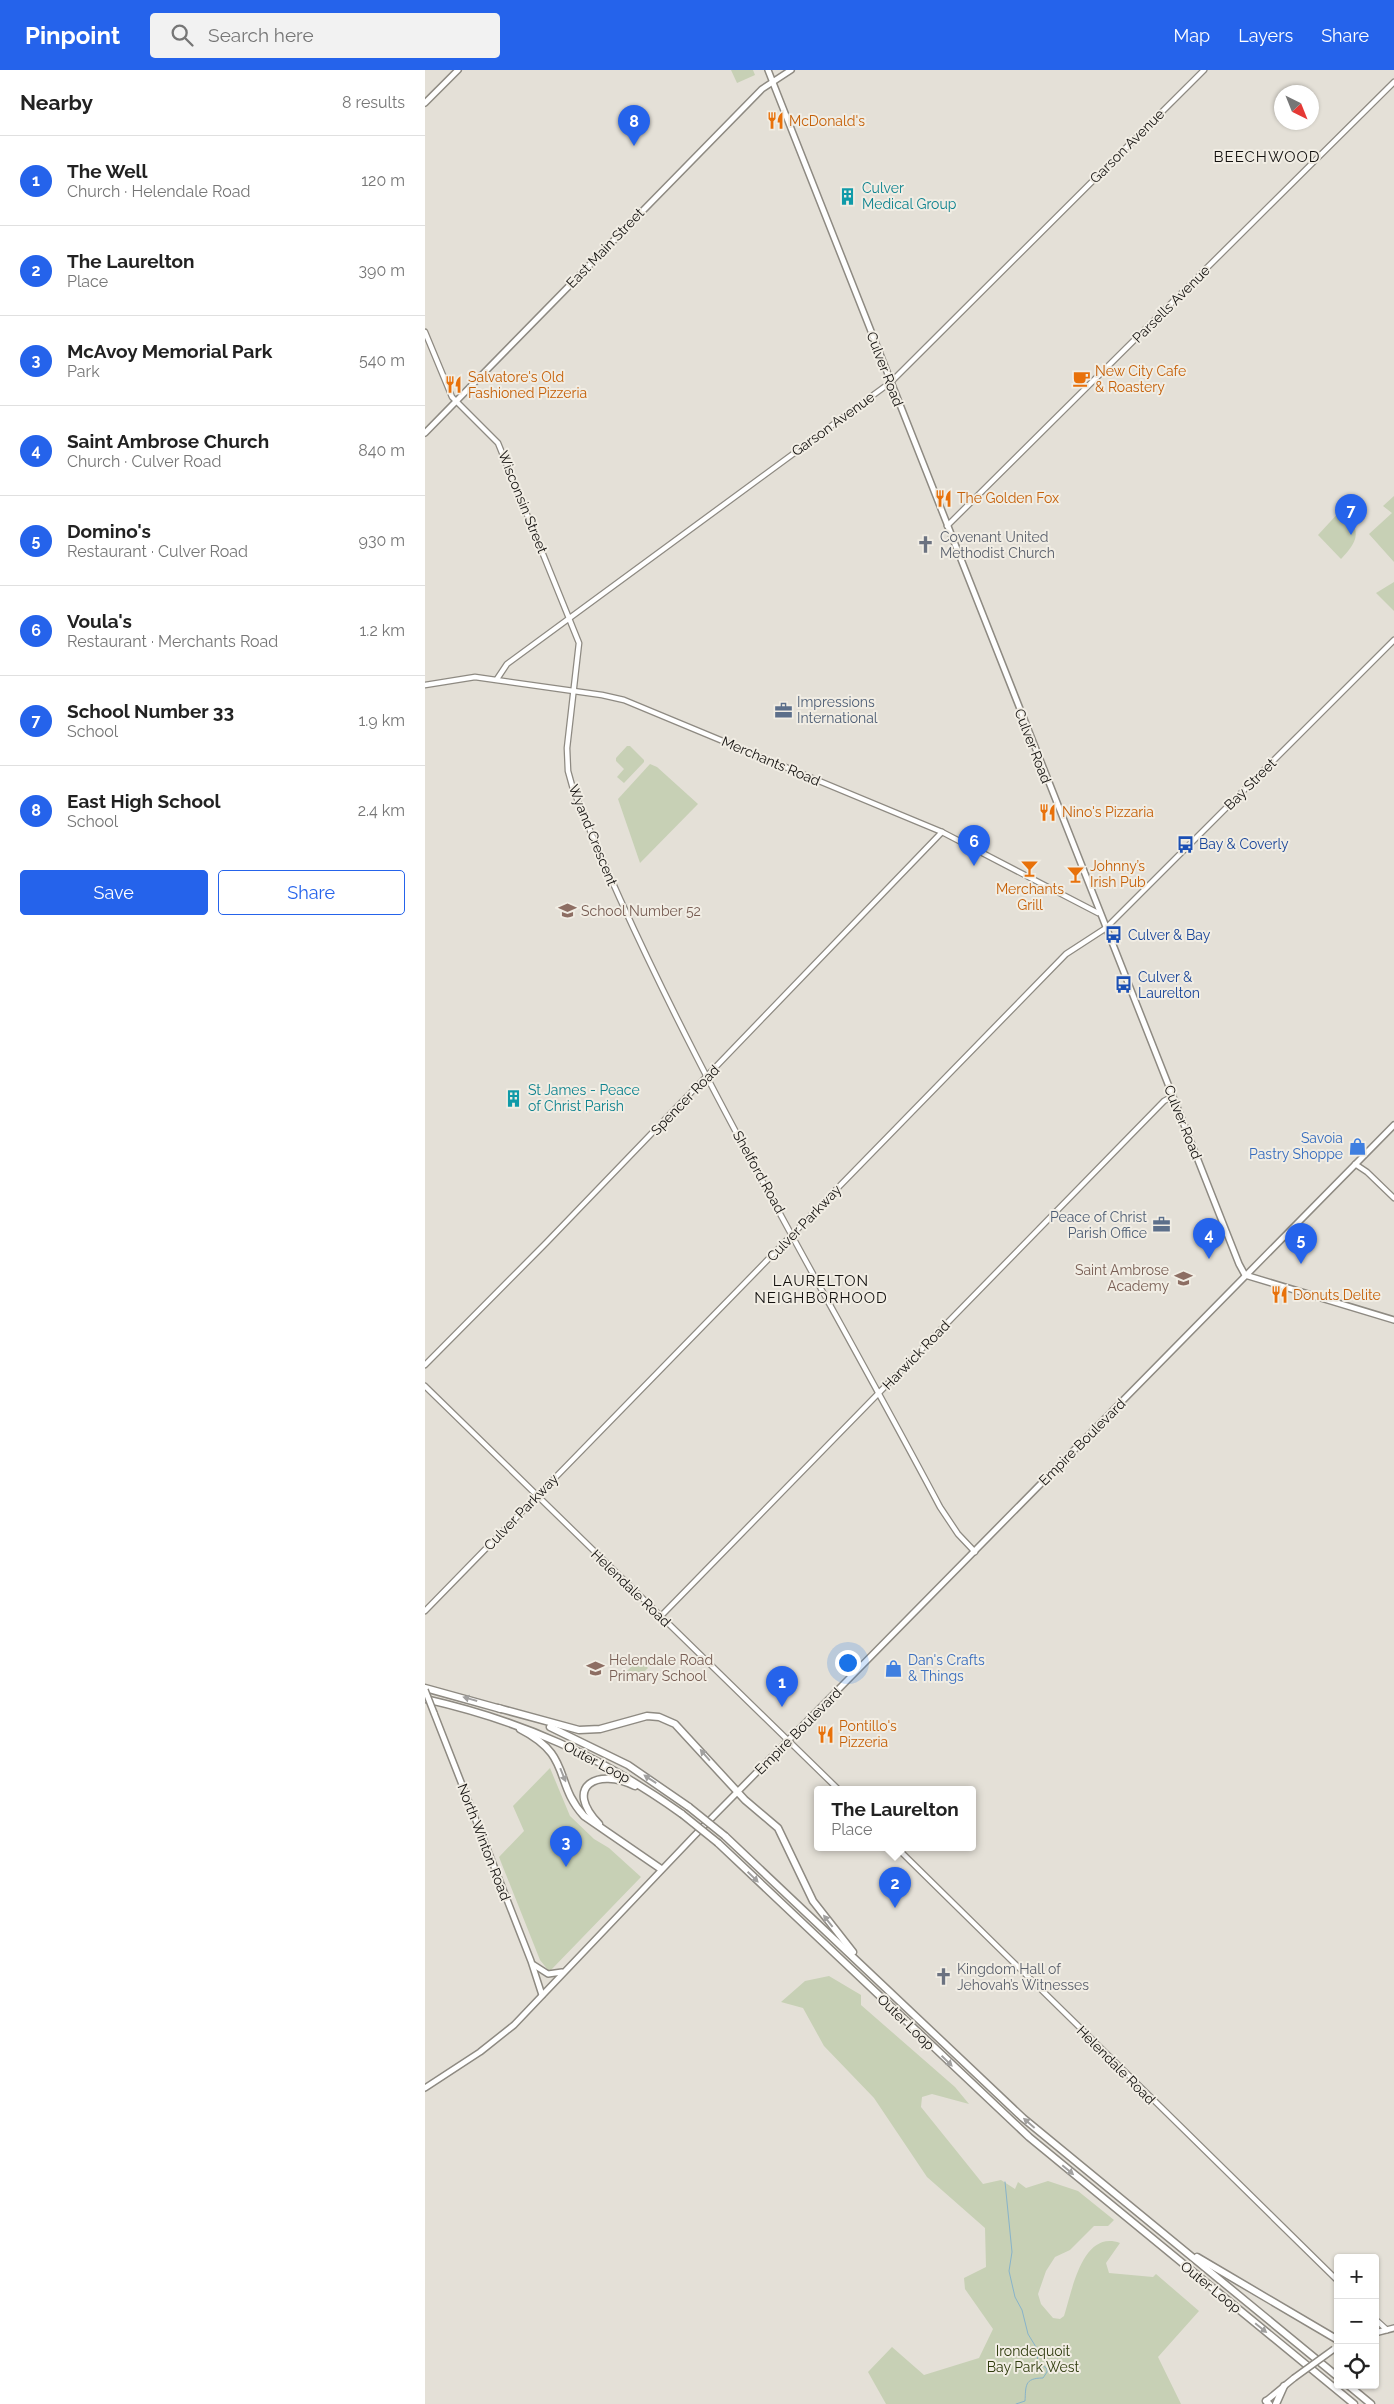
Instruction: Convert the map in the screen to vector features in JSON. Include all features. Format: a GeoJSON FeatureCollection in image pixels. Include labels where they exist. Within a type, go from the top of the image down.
{"type":"FeatureCollection","features":[{"type":"Feature","properties":{"kind":"highway","name":"Outer Loop"},"geometry":{"type":"LineString","coordinates":[[425,1689],[498,1708],[550,1726],[600,1750],[647,1778],[689,1807],[725,1836],[1023,2118],[1334,2374]]}},
{"type":"Feature","properties":{"kind":"highway","name":"Outer Loop"},"geometry":{"type":"LineString","coordinates":[[425,1699],[487,1714],[539,1732],[589,1756],[636,1783],[682,1814],[718,1844],[1023,2132],[1354,2404]]}},
{"type":"Feature","properties":{"kind":"highway"},"geometry":{"type":"LineString","coordinates":[[498,1708],[582,1730],[600,1729],[643,1717],[662,1718],[682,1730],[737,1792],[779,1830],[815,1904],[869,1972]]}},
{"type":"Feature","properties":{"kind":"highway"},"geometry":{"type":"LineString","coordinates":[[487,1714],[523,1730],[546,1745],[556,1759],[580,1811],[661,1869]]}},
{"type":"Feature","properties":{"kind":"highway"},"geometry":{"type":"LineString","coordinates":[[613,1836],[592,1816],[584,1803],[586,1789],[598,1780],[610,1777],[622,1780],[682,1814]]}},
{"type":"Feature","properties":{"kind":"highway"},"geometry":{"type":"LineString","coordinates":[[1147,2221],[1215,2270],[1334,2338]]}},
{"type":"Feature","properties":{"kind":"highway"},"geometry":{"type":"LineString","coordinates":[[1276,2404],[1284,2386]]}},
{"type":"Feature","properties":{"kind":"highway"},"geometry":{"type":"LineString","coordinates":[[1353,2389],[1371,2404]]}},
{"type":"Feature","properties":{"kind":"main road"},"geometry":{"type":"LineString","coordinates":[[425,103],[458,70]]}},
{"type":"Feature","properties":{"kind":"main road","name":"Culver Road"},"geometry":{"type":"LineString","coordinates":[[768,70],[1098,913],[1106,928],[1236,1259],[1245,1274]]}},
{"type":"Feature","properties":{"kind":"main road","name":"East Main Street"},"geometry":{"type":"LineString","coordinates":[[425,433],[644,207],[762,90],[791,70]]}},
{"type":"Feature","properties":{"kind":"main road","name":"Empire Boulevard"},"geometry":{"type":"LineString","coordinates":[[425,2088],[496,2040],[542,1995],[661,1869],[975,1552],[1245,1274],[1394,1124]]}},
{"type":"Feature","properties":{"kind":"main road"},"geometry":{"type":"LineString","coordinates":[[1245,1274],[1394,1320]]}},
{"type":"Feature","properties":{"kind":"main road","name":"North Winton Road"},"geometry":{"type":"LineString","coordinates":[[425,1689],[531,1961],[542,1995]]}},
{"type":"Feature","properties":{"kind":"main road"},"geometry":{"type":"LineString","coordinates":[[531,1961],[539,1970],[548,1974],[556,1974],[566,1969]]}},
{"type":"Feature","properties":{"kind":"main road"},"geometry":{"type":"LineString","coordinates":[[1379,2331],[1394,2328]]}},
{"type":"Feature","properties":{"kind":"main road"},"geometry":{"type":"LineString","coordinates":[[1268,2403],[1284,2386],[1334,2348]]}},
{"type":"Feature","properties":{"kind":"street","name":"Garson Avenue"},"geometry":{"type":"LineString","coordinates":[[497,679],[507,664],[891,382],[1204,70]]}},
{"type":"Feature","properties":{"kind":"street","name":"Parsells Avenue"},"geometry":{"type":"LineString","coordinates":[[947,526],[1394,82]]}},
{"type":"Feature","properties":{"kind":"street","name":"Wisconsin Street"},"geometry":{"type":"LineString","coordinates":[[425,332],[451,396],[499,443],[580,646],[575,691]]}},
{"type":"Feature","properties":{"kind":"street","name":"Bay Street"},"geometry":{"type":"LineString","coordinates":[[1106,928],[1394,640]]}},
{"type":"Feature","properties":{"kind":"street","name":"Merchants Road"},"geometry":{"type":"LineString","coordinates":[[425,685],[475,677],[624,700],[942,832],[1098,913]]}},
{"type":"Feature","properties":{"kind":"street","name":"Wyand Crescent"},"geometry":{"type":"LineString","coordinates":[[575,691],[567,751],[571,782],[627,917]]}},
{"type":"Feature","properties":{"kind":"street","name":"Spencer Road"},"geometry":{"type":"LineString","coordinates":[[425,1365],[707,1078],[942,832]]}},
{"type":"Feature","properties":{"kind":"street","name":"Shelford Road"},"geometry":{"type":"LineString","coordinates":[[627,917],[707,1078],[878,1394],[946,1516],[975,1552]]}},
{"type":"Feature","properties":{"kind":"street","name":"Culver Parkway"},"geometry":{"type":"LineString","coordinates":[[425,1611],[1066,954],[1106,928]]}},
{"type":"Feature","properties":{"kind":"street","name":"Harwick Road"},"geometry":{"type":"LineString","coordinates":[[661,1616],[1164,1101],[1173,1096]]}},
{"type":"Feature","properties":{"kind":"street"},"geometry":{"type":"LineString","coordinates":[[1355,1164],[1367,1172],[1394,1198]]}},
{"type":"Feature","properties":{"kind":"street","name":"Helendale Road"},"geometry":{"type":"LineString","coordinates":[[425,1386],[835,1786]]}},
{"type":"Feature","properties":{"kind":"street","name":"Helendale Road"},"geometry":{"type":"LineString","coordinates":[[900,1851],[1334,2277]]}},
{"type":"Feature","properties":{"kind":"street"},"geometry":{"type":"LineString","coordinates":[[1379,2323],[1387,2330]]}},
{"type":"Feature","properties":{"kind":"green space"},"geometry":{"type":"Polygon","coordinates":[[[731,70],[753,70],[755,75],[737,83],[731,70]]]}},
{"type":"Feature","properties":{"kind":"green space"},"geometry":{"type":"Polygon","coordinates":[[[1394,496],[1394,562],[1369,534],[1392,513],[1383,506],[1394,496]]]}},
{"type":"Feature","properties":{"kind":"green space"},"geometry":{"type":"Polygon","coordinates":[[[1342,509],[1353,523],[1356,534],[1352,546],[1341,559],[1318,535],[1342,509]]]}},
{"type":"Feature","properties":{"kind":"green space"},"geometry":{"type":"Polygon","coordinates":[[[1394,582],[1394,611],[1376,593],[1394,582]]]}},
{"type":"Feature","properties":{"kind":"green space"},"geometry":{"type":"Polygon","coordinates":[[[627,746],[630,746],[644,762],[624,783],[617,777],[624,769],[616,761],[616,758],[627,746]]]}},
{"type":"Feature","properties":{"kind":"green space"},"geometry":{"type":"Polygon","coordinates":[[[650,764],[657,767],[698,804],[640,863],[618,799],[650,764]]]}},
{"type":"Feature","properties":{"kind":"green space"},"geometry":{"type":"Polygon","coordinates":[[[639,1659],[648,1668],[634,1682],[625,1673],[639,1659]]]}},
{"type":"Feature","properties":{"kind":"green space"},"geometry":{"type":"Polygon","coordinates":[[[550,1768],[570,1816],[594,1839],[609,1848],[641,1877],[551,1970],[548,1970],[540,1960],[499,1857],[524,1831],[513,1806],[550,1768]]]}},
{"type":"Feature","properties":{"kind":"green space","name":"Irondequoit Bay Park West"},"geometry":{"type":"Polygon","coordinates":[[[829,1976],[861,1995],[861,2005],[955,2087],[969,2104],[932,2094],[922,2097],[921,2107],[983,2184],[1001,2180],[1015,2189],[1018,2182],[1026,2188],[1048,2181],[1078,2191],[1114,2220],[1108,2226],[1094,2226],[1070,2250],[1055,2257],[1046,2271],[1038,2294],[1041,2304],[1053,2318],[1060,2319],[1064,2316],[1075,2279],[1088,2254],[1096,2245],[1107,2241],[1120,2243],[1106,2263],[1109,2273],[1153,2277],[1156,2274],[1199,2311],[1158,2357],[1181,2404],[886,2404],[868,2372],[892,2347],[924,2375],[979,2358],[993,2329],[965,2289],[964,2278],[986,2267],[985,2228],[927,2177],[874,2098],[824,2046],[803,2008],[781,2002],[805,1981],[829,1976]]]}},
{"type":"Feature","properties":{"kind":"waterway"},"geometry":{"type":"LineString","coordinates":[[1005,2182],[1012,2252],[1009,2271],[1015,2297],[1022,2310],[1028,2334],[1039,2352],[1037,2360],[1047,2369],[1043,2378],[1029,2381],[1026,2387],[1025,2401],[1016,2404]]}},
{"type":"Feature","properties":{"kind":"place","name":"McDonald's"},"geometry":{"type":"Point","coordinates":[775,121]}},
{"type":"Feature","properties":{"kind":"place","name":"East High School"},"geometry":{"type":"Point","coordinates":[634,146]}},
{"type":"Feature","properties":{"kind":"place","name":"Culver Medical Group"},"geometry":{"type":"Point","coordinates":[848,196]}},
{"type":"Feature","properties":{"kind":"place","name":"New City Cafe & Roastery"},"geometry":{"type":"Point","coordinates":[1081,379]}},
{"type":"Feature","properties":{"kind":"place","name":"Salvatore's Old Fashioned Pizzeria"},"geometry":{"type":"Point","coordinates":[454,385]}},
{"type":"Feature","properties":{"kind":"place","name":"The Golden Fox"},"geometry":{"type":"Point","coordinates":[943,498]}},
{"type":"Feature","properties":{"kind":"place","name":"School Number 33"},"geometry":{"type":"Point","coordinates":[1351,535]}},
{"type":"Feature","properties":{"kind":"place","name":"Covenant United Methodist Church"},"geometry":{"type":"Point","coordinates":[926,545]}},
{"type":"Feature","properties":{"kind":"place","name":"Impressions International"},"geometry":{"type":"Point","coordinates":[783,710]}},
{"type":"Feature","properties":{"kind":"place","name":"Nino's Pizzaria"},"geometry":{"type":"Point","coordinates":[1048,812]}},
{"type":"Feature","properties":{"kind":"place","name":"Bay & Coverly"},"geometry":{"type":"Point","coordinates":[1185,844]}},
{"type":"Feature","properties":{"kind":"place","name":"Voula's"},"geometry":{"type":"Point","coordinates":[974,866]}},
{"type":"Feature","properties":{"kind":"place","name":"Merchants Grill"},"geometry":{"type":"Point","coordinates":[1030,869]}},
{"type":"Feature","properties":{"kind":"place","name":"Johnny’s Irish Pub"},"geometry":{"type":"Point","coordinates":[1076,874]}},
{"type":"Feature","properties":{"kind":"place","name":"School Number 52"},"geometry":{"type":"Point","coordinates":[567,911]}},
{"type":"Feature","properties":{"kind":"place","name":"Culver & Bay"},"geometry":{"type":"Point","coordinates":[1114,935]}},
{"type":"Feature","properties":{"kind":"place","name":"Culver & Laurelton"},"geometry":{"type":"Point","coordinates":[1124,985]}},
{"type":"Feature","properties":{"kind":"place","name":"St James - Peace of Christ Parish"},"geometry":{"type":"Point","coordinates":[514,1098]}},
{"type":"Feature","properties":{"kind":"place","name":"Savoia Pastry Shoppe"},"geometry":{"type":"Point","coordinates":[1357,1146]}},
{"type":"Feature","properties":{"kind":"place","name":"Peace of Christ Parish Office"},"geometry":{"type":"Point","coordinates":[1161,1225]}},
{"type":"Feature","properties":{"kind":"place","name":"Saint Ambrose Church"},"geometry":{"type":"Point","coordinates":[1209,1259]}},
{"type":"Feature","properties":{"kind":"place","name":"Domino's"},"geometry":{"type":"Point","coordinates":[1301,1264]}},
{"type":"Feature","properties":{"kind":"place","name":"Saint Ambrose Academy"},"geometry":{"type":"Point","coordinates":[1183,1278]}},
{"type":"Feature","properties":{"kind":"place","name":"Donuts Delite"},"geometry":{"type":"Point","coordinates":[1279,1295]}},
{"type":"Feature","properties":{"kind":"place","name":"Helendale Road Primary School"},"geometry":{"type":"Point","coordinates":[595,1668]}},
{"type":"Feature","properties":{"kind":"place","name":"Dan's Crafts & Things"},"geometry":{"type":"Point","coordinates":[894,1668]}},
{"type":"Feature","properties":{"kind":"place","name":"The Well"},"geometry":{"type":"Point","coordinates":[782,1707]}},
{"type":"Feature","properties":{"kind":"place","name":"Pontillo's Pizzeria"},"geometry":{"type":"Point","coordinates":[825,1734]}},
{"type":"Feature","properties":{"kind":"place","name":"McAvoy Memorial Park"},"geometry":{"type":"Point","coordinates":[566,1867]}},
{"type":"Feature","properties":{"kind":"place","name":"The Laurelton"},"geometry":{"type":"Point","coordinates":[895,1908]}},
{"type":"Feature","properties":{"kind":"place","name":"Kingdom Hall of Jehovah’s Witnesses"},"geometry":{"type":"Point","coordinates":[943,1977]}},
{"type":"Feature","properties":{"kind":"district","name":"BEECHWOOD"},"geometry":{"type":"Point","coordinates":[1267,157]}},
{"type":"Feature","properties":{"kind":"district","name":"LAURELTON NEIGHBORHOOD"},"geometry":{"type":"Point","coordinates":[821,1290]}}]}
